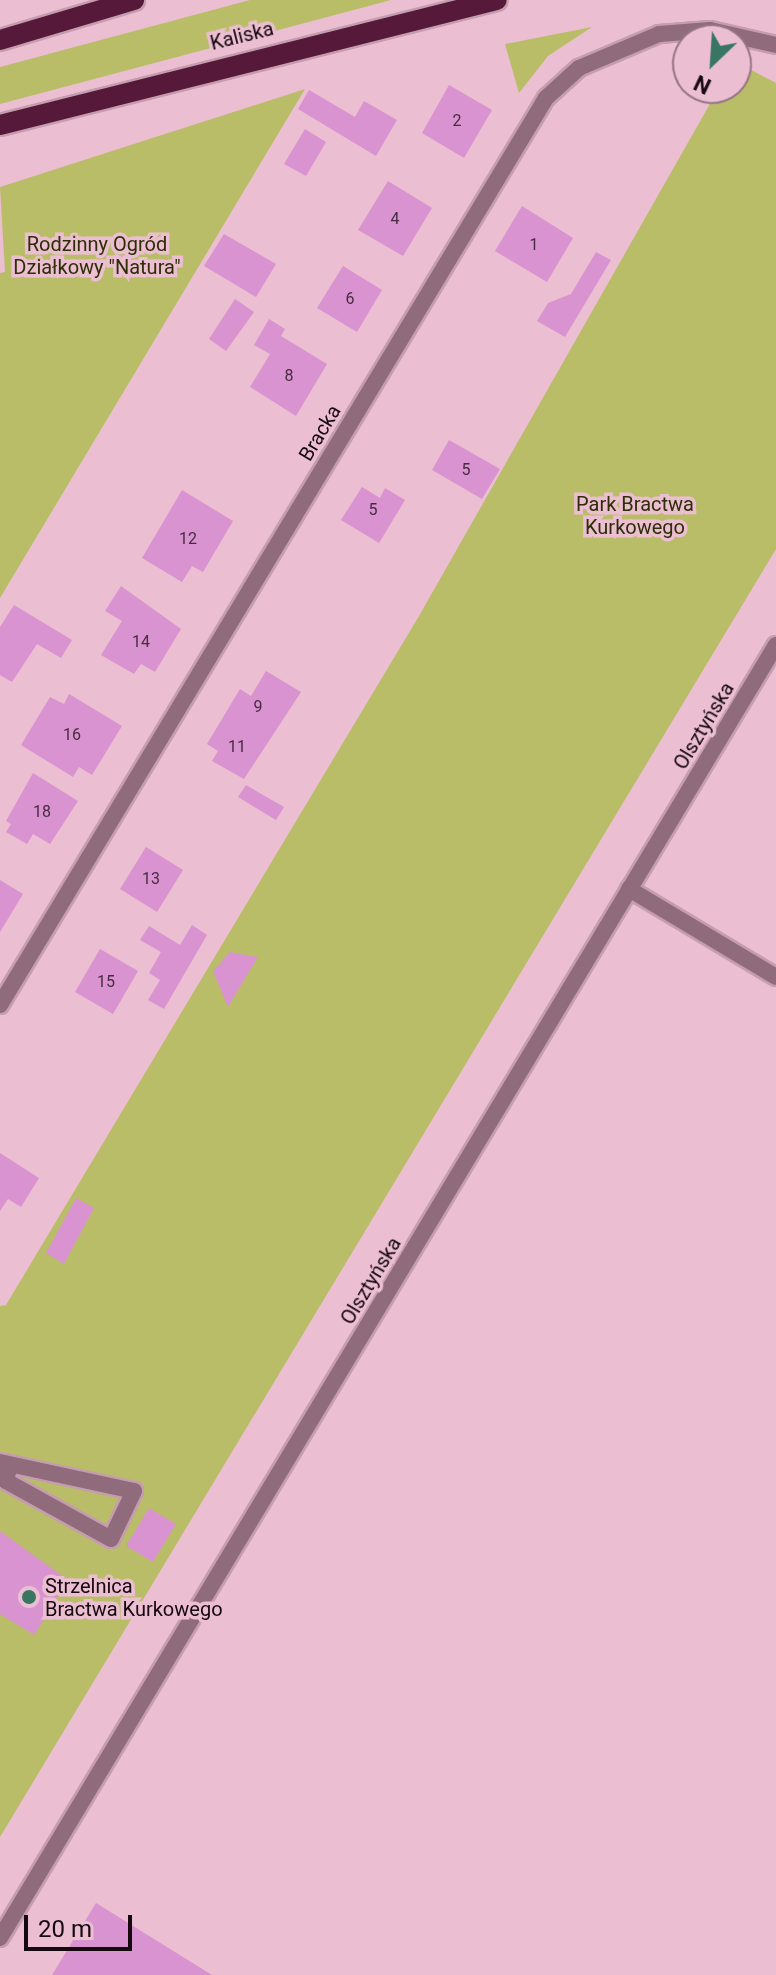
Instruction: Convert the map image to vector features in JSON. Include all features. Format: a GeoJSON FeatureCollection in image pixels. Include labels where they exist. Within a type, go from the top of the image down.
{"type":"FeatureCollection","features":[{"type":"Feature","properties":{"kind":"main road"},"geometry":{"type":"LineString","coordinates":[[0,40],[134,0]]}},
{"type":"Feature","properties":{"kind":"main road","name":"Kaliska"},"geometry":{"type":"LineString","coordinates":[[0,125],[497,0]]}},
{"type":"Feature","properties":{"kind":"street","name":"Bracka"},"geometry":{"type":"LineString","coordinates":[[0,1005],[546,98],[579,68],[659,34],[710,30],[776,45]]}},
{"type":"Feature","properties":{"kind":"street","name":"Olsztyńska"},"geometry":{"type":"LineString","coordinates":[[0,1938],[776,645]]}},
{"type":"Feature","properties":{"kind":"street"},"geometry":{"type":"LineString","coordinates":[[629,889],[776,977]]}},
{"type":"Feature","properties":{"kind":"street"},"geometry":{"type":"LineString","coordinates":[[4,1465],[38,1473],[134,1491],[111,1539],[6,1481],[4,1465]]}},
{"type":"Feature","properties":{"kind":"green space"},"geometry":{"type":"Polygon","coordinates":[[[250,0],[391,0],[0,104],[0,67],[250,0]]]}},
{"type":"Feature","properties":{"kind":"green space"},"geometry":{"type":"Polygon","coordinates":[[[592,27],[548,56],[519,93],[505,44],[592,27]]]}},
{"type":"Feature","properties":{"kind":"green space","name":"Park Bractwa Kurkowego"},"geometry":{"type":"Polygon","coordinates":[[[752,70],[776,83],[776,549],[0,1837],[0,1306],[6,1305],[419,616],[710,104],[752,104],[752,70]]]}},
{"type":"Feature","properties":{"kind":"green space","name":"Rodzinny Ogród Działkowy \"Natura\""},"geometry":{"type":"Polygon","coordinates":[[[305,89],[0,598],[0,273],[5,272],[0,187],[305,89]]]}},
{"type":"Feature","properties":{"kind":"building"},"geometry":{"type":"Polygon","coordinates":[[[449,85],[492,110],[464,158],[422,133],[449,85]]]}},
{"type":"Feature","properties":{"kind":"building"},"geometry":{"type":"Polygon","coordinates":[[[309,90],[355,117],[364,101],[397,120],[376,156],[298,109],[309,90]]]}},
{"type":"Feature","properties":{"kind":"building"},"geometry":{"type":"Polygon","coordinates":[[[305,129],[326,142],[306,176],[284,164],[305,129]]]}},
{"type":"Feature","properties":{"kind":"building"},"geometry":{"type":"Polygon","coordinates":[[[388,181],[432,208],[403,256],[358,230],[388,181]]]}},
{"type":"Feature","properties":{"kind":"building"},"geometry":{"type":"Polygon","coordinates":[[[522,206],[573,238],[547,282],[495,251],[522,206]]]}},
{"type":"Feature","properties":{"kind":"building"},"geometry":{"type":"Polygon","coordinates":[[[224,234],[276,264],[256,297],[204,266],[224,234]]]}},
{"type":"Feature","properties":{"kind":"building"},"geometry":{"type":"Polygon","coordinates":[[[596,252],[611,260],[565,337],[537,321],[548,303],[571,294],[596,252]]]}},
{"type":"Feature","properties":{"kind":"building"},"geometry":{"type":"Polygon","coordinates":[[[343,266],[382,290],[357,332],[317,308],[343,266]]]}},
{"type":"Feature","properties":{"kind":"building"},"geometry":{"type":"Polygon","coordinates":[[[235,299],[254,312],[226,351],[209,339],[235,299]]]}},
{"type":"Feature","properties":{"kind":"building"},"geometry":{"type":"Polygon","coordinates":[[[269,319],[285,329],[281,336],[327,364],[296,416],[250,387],[270,354],[254,345],[269,319]]]}},
{"type":"Feature","properties":{"kind":"building"},"geometry":{"type":"Polygon","coordinates":[[[449,440],[500,469],[482,499],[432,470],[449,440]]]}},
{"type":"Feature","properties":{"kind":"building"},"geometry":{"type":"Polygon","coordinates":[[[362,487],[380,498],[385,488],[405,500],[379,543],[341,520],[362,487]]]}},
{"type":"Feature","properties":{"kind":"building"},"geometry":{"type":"Polygon","coordinates":[[[182,490],[233,521],[203,572],[192,566],[182,582],[142,558],[182,490]]]}},
{"type":"Feature","properties":{"kind":"building"},"geometry":{"type":"Polygon","coordinates":[[[121,586],[181,629],[155,672],[141,664],[134,674],[101,655],[122,621],[105,611],[121,586]]]}},
{"type":"Feature","properties":{"kind":"building"},"geometry":{"type":"Polygon","coordinates":[[[14,605],[72,640],[61,658],[37,644],[12,682],[0,675],[0,627],[14,605]]]}},
{"type":"Feature","properties":{"kind":"building"},"geometry":{"type":"Polygon","coordinates":[[[266,671],[301,692],[244,779],[212,761],[218,751],[207,744],[240,689],[251,696],[266,671]]]}},
{"type":"Feature","properties":{"kind":"building"},"geometry":{"type":"Polygon","coordinates":[[[69,694],[122,726],[92,775],[79,767],[73,777],[21,745],[50,697],[64,704],[69,694]]]}},
{"type":"Feature","properties":{"kind":"building"},"geometry":{"type":"Polygon","coordinates":[[[33,773],[78,801],[50,844],[33,834],[27,844],[6,832],[11,824],[6,821],[33,773]]]}},
{"type":"Feature","properties":{"kind":"building"},"geometry":{"type":"Polygon","coordinates":[[[246,785],[284,807],[276,820],[238,797],[246,785]]]}},
{"type":"Feature","properties":{"kind":"building"},"geometry":{"type":"Polygon","coordinates":[[[146,847],[183,870],[157,912],[120,889],[146,847]]]}},
{"type":"Feature","properties":{"kind":"building"},"geometry":{"type":"Polygon","coordinates":[[[0,880],[23,894],[0,932],[0,880]]]}},
{"type":"Feature","properties":{"kind":"building"},"geometry":{"type":"Polygon","coordinates":[[[192,925],[207,935],[164,1009],[148,1000],[160,980],[149,973],[161,952],[140,940],[149,926],[180,945],[192,925]]]}},
{"type":"Feature","properties":{"kind":"building"},"geometry":{"type":"Polygon","coordinates":[[[100,949],[138,971],[113,1014],[75,992],[100,949]]]}},
{"type":"Feature","properties":{"kind":"building"},"geometry":{"type":"Polygon","coordinates":[[[230,952],[258,957],[228,1007],[213,971],[230,952]]]}},
{"type":"Feature","properties":{"kind":"building"},"geometry":{"type":"Polygon","coordinates":[[[0,1153],[39,1178],[21,1207],[8,1199],[0,1211],[0,1153]]]}},
{"type":"Feature","properties":{"kind":"building"},"geometry":{"type":"Polygon","coordinates":[[[76,1198],[94,1208],[64,1264],[46,1253],[76,1198]]]}},
{"type":"Feature","properties":{"kind":"building"},"geometry":{"type":"Polygon","coordinates":[[[149,1508],[176,1524],[153,1562],[126,1546],[149,1508]]]}},
{"type":"Feature","properties":{"kind":"building","name":"Strzelnica Bractwa Kurkowego"},"geometry":{"type":"Polygon","coordinates":[[[0,1531],[68,1580],[34,1635],[0,1614],[0,1531]]]}},
{"type":"Feature","properties":{"kind":"building"},"geometry":{"type":"Polygon","coordinates":[[[96,1903],[212,1975],[52,1975],[96,1903]]]}},
{"type":"Feature","properties":{"kind":"place","name":"Strzelnica Bractwa Kurkowego"},"geometry":{"type":"Point","coordinates":[29,1597]}}]}
